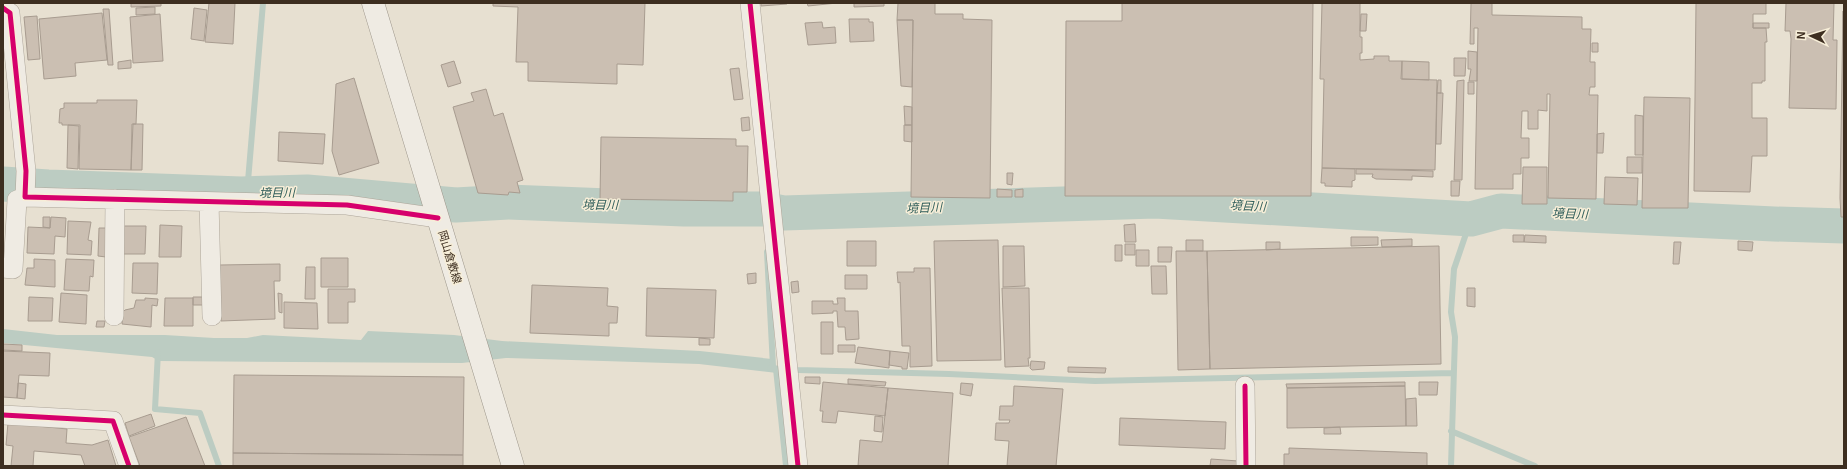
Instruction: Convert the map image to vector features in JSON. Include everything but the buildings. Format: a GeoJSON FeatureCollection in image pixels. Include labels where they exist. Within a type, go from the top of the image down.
{"type":"FeatureCollection","features":[{"type":"Feature","properties":{"kind":"main road","name":"岡山倉敷線"},"geometry":{"type":"LineString","coordinates":[[373,3],[513,466]]}},
{"type":"Feature","properties":{"kind":"street"},"geometry":{"type":"LineString","coordinates":[[750,3],[798,466]]}},
{"type":"Feature","properties":{"kind":"street"},"geometry":{"type":"LineString","coordinates":[[3,8],[10,13],[26,171],[25,194]]}},
{"type":"Feature","properties":{"kind":"street"},"geometry":{"type":"LineString","coordinates":[[3,268],[13,269],[17,200],[25,194],[115,199],[347,205],[438,218]]}},
{"type":"Feature","properties":{"kind":"street"},"geometry":{"type":"LineString","coordinates":[[114,316],[115,199]]}},
{"type":"Feature","properties":{"kind":"street"},"geometry":{"type":"LineString","coordinates":[[209,202],[212,316]]}},
{"type":"Feature","properties":{"kind":"street"},"geometry":{"type":"LineString","coordinates":[[1245,386],[1246,466]]}},
{"type":"Feature","properties":{"kind":"street"},"geometry":{"type":"LineString","coordinates":[[3,415],[113,420],[129,466]]}},
{"type":"Feature","properties":{"kind":"shaded area"},"geometry":{"type":"Polygon","coordinates":[[[3,329],[57,335],[165,335],[214,338],[247,338],[263,335],[361,340],[368,331],[454,335],[502,341],[700,351],[772,359],[773,368],[776,369],[777,373],[699,364],[506,358],[462,363],[159,361],[152,357],[3,343],[3,329]]]}},
{"type":"Feature","properties":{"kind":"waterway"},"geometry":{"type":"LineString","coordinates":[[247,193],[263,3]]}},
{"type":"Feature","properties":{"kind":"waterway","name":"境目川"},"geometry":{"type":"LineString","coordinates":[[3,184],[241,194],[307,192],[456,205],[508,202],[684,209],[765,209],[784,213],[1155,201],[1471,219],[1501,211],[1844,226]]}},
{"type":"Feature","properties":{"kind":"waterway"},"geometry":{"type":"LineString","coordinates":[[1451,466],[1455,337],[1451,312],[1454,269],[1471,219]]}},
{"type":"Feature","properties":{"kind":"waterway"},"geometry":{"type":"LineString","coordinates":[[767,252],[773,366]]}},
{"type":"Feature","properties":{"kind":"waterway"},"geometry":{"type":"LineString","coordinates":[[158,352],[155,409],[200,413],[219,466]]}},
{"type":"Feature","properties":{"kind":"waterway"},"geometry":{"type":"LineString","coordinates":[[770,368],[1095,381],[1453,373]]}},
{"type":"Feature","properties":{"kind":"waterway"},"geometry":{"type":"LineString","coordinates":[[776,369],[786,466]]}},
{"type":"Feature","properties":{"kind":"waterway"},"geometry":{"type":"LineString","coordinates":[[1451,431],[1535,466]]}},
{"type":"Feature","properties":{"kind":"cycle path"},"geometry":{"type":"LineString","coordinates":[[750,3],[798,466]]}},
{"type":"Feature","properties":{"kind":"cycle path"},"geometry":{"type":"LineString","coordinates":[[3,8],[10,13],[26,171],[25,197],[347,205],[438,218]]}},
{"type":"Feature","properties":{"kind":"cycle path"},"geometry":{"type":"LineString","coordinates":[[1245,386],[1246,466]]}},
{"type":"Feature","properties":{"kind":"cycle path"},"geometry":{"type":"LineString","coordinates":[[3,415],[113,421],[129,466]]}}]}
